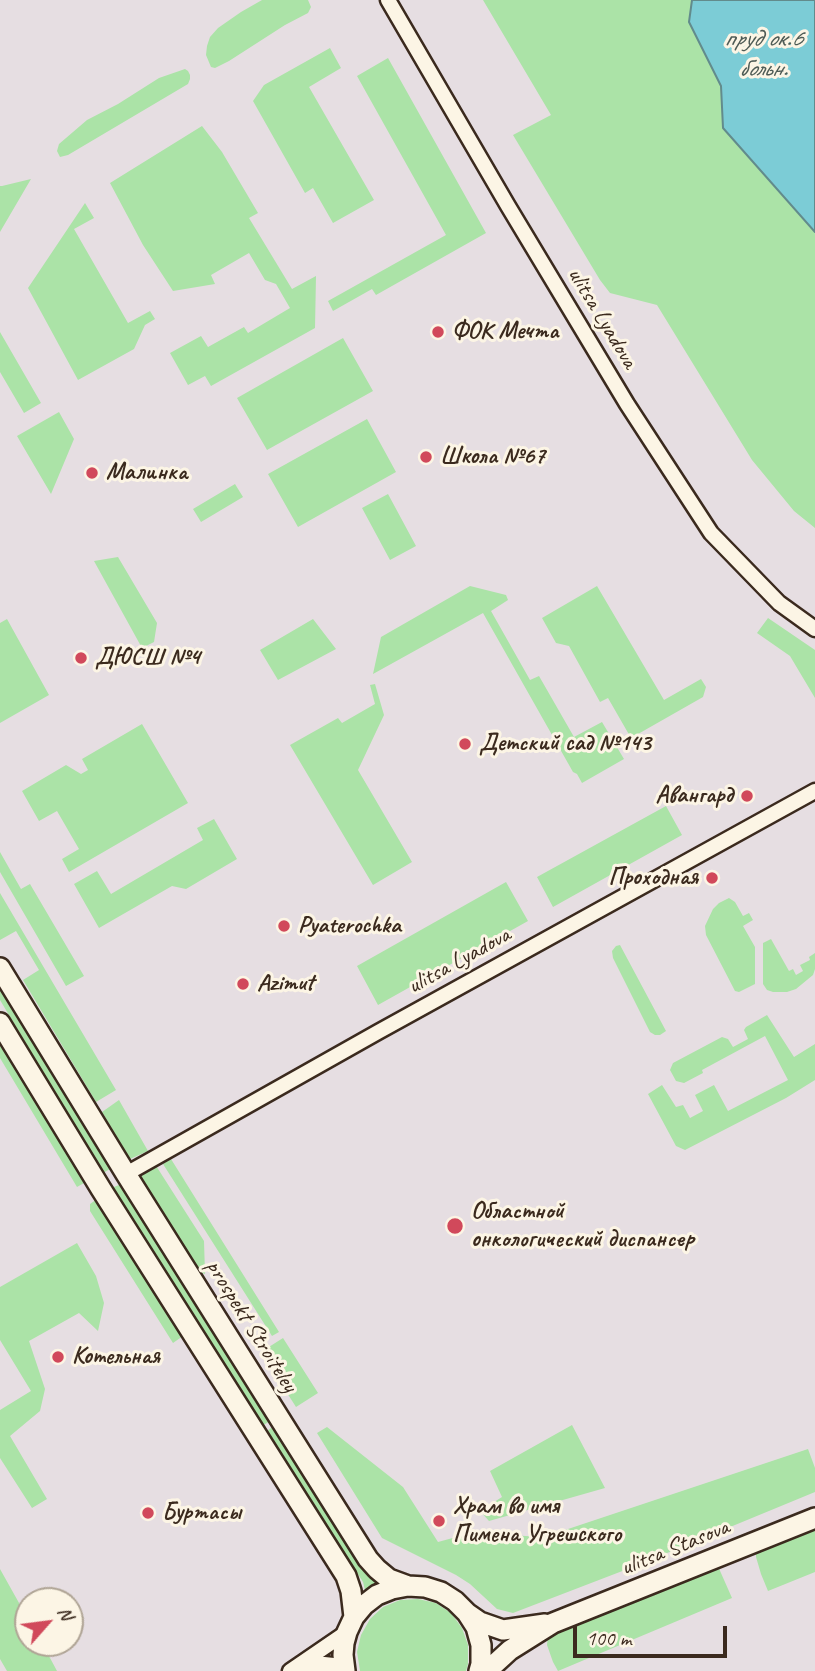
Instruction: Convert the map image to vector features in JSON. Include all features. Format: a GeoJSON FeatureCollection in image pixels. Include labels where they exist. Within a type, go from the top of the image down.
{"type":"FeatureCollection","features":[{"type":"Feature","properties":{"kind":"main road","name":"prospekt Stroiteley"},"geometry":{"type":"LineString","coordinates":[[0,968],[125,1174],[368,1559],[388,1579],[441,1592],[467,1613],[476,1628],[481,1645],[479,1671]]}},
{"type":"Feature","properties":{"kind":"main road"},"geometry":{"type":"LineString","coordinates":[[0,1023],[93,1177],[346,1576],[351,1591],[350,1625],[342,1655],[344,1669]]}},
{"type":"Feature","properties":{"kind":"main road","name":"ulitsa Stasova"},"geometry":{"type":"LineString","coordinates":[[487,1671],[510,1650],[553,1623],[815,1518]]}},
{"type":"Feature","properties":{"kind":"main road"},"geometry":{"type":"LineString","coordinates":[[350,1625],[364,1605],[377,1595],[408,1586]]}},
{"type":"Feature","properties":{"kind":"main road","name":"ulitsa Stasova"},"geometry":{"type":"LineString","coordinates":[[467,1613],[480,1622],[503,1630],[553,1623]]}},
{"type":"Feature","properties":{"kind":"street","name":"ulitsa Lyadova"},"geometry":{"type":"LineString","coordinates":[[388,0],[495,185],[627,404],[711,534],[779,603],[815,629]]}},
{"type":"Feature","properties":{"kind":"street","name":"ulitsa Lyadova"},"geometry":{"type":"LineString","coordinates":[[125,1174],[815,791]]}},
{"type":"Feature","properties":{"kind":"street"},"geometry":{"type":"LineString","coordinates":[[296,1668],[350,1625]]}},
{"type":"Feature","properties":{"kind":"street"},"geometry":{"type":"LineString","coordinates":[[296,1668],[312,1663],[344,1669]]}},
{"type":"Feature","properties":{"kind":"green space"},"geometry":{"type":"Polygon","coordinates":[[[262,0],[308,0],[311,7],[308,13],[229,61],[215,68],[211,67],[206,55],[210,37],[218,28],[262,0]]]}},
{"type":"Feature","properties":{"kind":"green space"},"geometry":{"type":"Polygon","coordinates":[[[483,0],[815,0],[815,528],[794,511],[752,460],[657,305],[610,293],[600,280],[513,135],[551,115],[483,0]]]}},
{"type":"Feature","properties":{"kind":"green space"},"geometry":{"type":"Polygon","coordinates":[[[330,48],[341,68],[309,87],[374,200],[333,223],[313,188],[305,193],[253,101],[264,85],[330,48]]]}},
{"type":"Feature","properties":{"kind":"green space"},"geometry":{"type":"Polygon","coordinates":[[[388,58],[486,233],[376,295],[372,289],[333,311],[328,301],[446,235],[357,76],[388,58]]]}},
{"type":"Feature","properties":{"kind":"green space"},"geometry":{"type":"Polygon","coordinates":[[[185,69],[190,75],[188,84],[68,155],[60,157],[57,151],[59,144],[87,120],[159,78],[185,69]]]}},
{"type":"Feature","properties":{"kind":"green space"},"geometry":{"type":"Polygon","coordinates":[[[202,126],[222,152],[258,213],[249,218],[292,289],[316,276],[315,328],[211,386],[205,376],[188,385],[170,353],[201,336],[208,347],[244,327],[248,333],[290,308],[276,284],[265,280],[249,253],[211,275],[215,284],[173,291],[143,245],[110,183],[202,126]]]}},
{"type":"Feature","properties":{"kind":"green space"},"geometry":{"type":"Polygon","coordinates":[[[31,179],[0,232],[0,186],[31,179]]]}},
{"type":"Feature","properties":{"kind":"green space"},"geometry":{"type":"Polygon","coordinates":[[[85,203],[94,218],[74,229],[128,323],[150,311],[155,319],[145,325],[134,349],[78,380],[28,288],[85,203]]]}},
{"type":"Feature","properties":{"kind":"green space"},"geometry":{"type":"Polygon","coordinates":[[[0,332],[41,403],[24,413],[0,372],[0,332]]]}},
{"type":"Feature","properties":{"kind":"green space"},"geometry":{"type":"Polygon","coordinates":[[[343,338],[373,391],[267,450],[237,398],[343,338]]]}},
{"type":"Feature","properties":{"kind":"green space"},"geometry":{"type":"Polygon","coordinates":[[[59,412],[74,439],[51,494],[17,436],[59,412]]]}},
{"type":"Feature","properties":{"kind":"green space"},"geometry":{"type":"Polygon","coordinates":[[[367,419],[396,472],[298,527],[268,474],[367,419]]]}},
{"type":"Feature","properties":{"kind":"green space"},"geometry":{"type":"Polygon","coordinates":[[[235,484],[243,497],[201,522],[193,509],[235,484]]]}},
{"type":"Feature","properties":{"kind":"green space"},"geometry":{"type":"Polygon","coordinates":[[[388,494],[416,546],[390,560],[362,508],[388,494]]]}},
{"type":"Feature","properties":{"kind":"green space"},"geometry":{"type":"Polygon","coordinates":[[[118,557],[157,623],[154,642],[142,648],[94,561],[118,557]]]}},
{"type":"Feature","properties":{"kind":"green space"},"geometry":{"type":"Polygon","coordinates":[[[470,586],[506,595],[508,600],[491,611],[530,680],[539,676],[574,737],[602,722],[624,759],[582,783],[573,772],[483,613],[373,674],[381,637],[470,586]]]}},
{"type":"Feature","properties":{"kind":"green space"},"geometry":{"type":"Polygon","coordinates":[[[597,586],[664,700],[701,679],[706,687],[703,697],[631,738],[608,698],[600,702],[569,646],[556,643],[542,618],[597,586]]]}},
{"type":"Feature","properties":{"kind":"green space"},"geometry":{"type":"Polygon","coordinates":[[[768,618],[815,650],[815,698],[790,656],[757,633],[768,618]]]}},
{"type":"Feature","properties":{"kind":"green space"},"geometry":{"type":"Polygon","coordinates":[[[7,619],[49,695],[0,723],[0,623],[7,619]]]}},
{"type":"Feature","properties":{"kind":"green space"},"geometry":{"type":"Polygon","coordinates":[[[313,619],[336,649],[278,680],[260,650],[313,619]]]}},
{"type":"Feature","properties":{"kind":"green space"},"geometry":{"type":"Polygon","coordinates":[[[375,684],[384,715],[358,770],[412,862],[373,885],[290,745],[338,718],[342,723],[375,704],[370,685],[375,684]]]}},
{"type":"Feature","properties":{"kind":"green space"},"geometry":{"type":"Polygon","coordinates":[[[142,724],[188,803],[69,872],[62,859],[79,849],[57,811],[39,821],[22,791],[66,765],[81,774],[88,770],[82,759],[142,724]]]}},
{"type":"Feature","properties":{"kind":"green space"},"geometry":{"type":"Polygon","coordinates":[[[666,806],[682,835],[553,907],[537,877],[666,806]]]}},
{"type":"Feature","properties":{"kind":"green space"},"geometry":{"type":"Polygon","coordinates":[[[214,819],[237,859],[186,889],[172,886],[99,928],[74,884],[97,871],[111,894],[203,840],[197,828],[214,819]]]}},
{"type":"Feature","properties":{"kind":"green space"},"geometry":{"type":"Polygon","coordinates":[[[0,852],[21,889],[30,884],[84,976],[66,986],[0,872],[0,852]]]}},
{"type":"Feature","properties":{"kind":"green space"},"geometry":{"type":"Polygon","coordinates":[[[506,882],[528,921],[378,1005],[357,966],[506,882]]]}},
{"type":"Feature","properties":{"kind":"green space"},"geometry":{"type":"Polygon","coordinates":[[[0,893],[116,1090],[96,1102],[23,980],[39,970],[16,931],[0,940],[0,893]]]}},
{"type":"Feature","properties":{"kind":"green space"},"geometry":{"type":"Polygon","coordinates":[[[729,898],[735,902],[743,916],[749,913],[753,920],[743,926],[755,947],[755,984],[739,992],[735,991],[706,935],[705,926],[713,909],[729,898]]]}},
{"type":"Feature","properties":{"kind":"green space"},"geometry":{"type":"Polygon","coordinates":[[[771,939],[789,971],[793,969],[796,975],[803,971],[800,965],[810,960],[809,957],[815,953],[813,975],[796,989],[773,992],[767,990],[763,984],[763,943],[771,939]]]}},
{"type":"Feature","properties":{"kind":"green space"},"geometry":{"type":"Polygon","coordinates":[[[620,945],[666,1031],[660,1035],[650,1032],[613,958],[612,951],[620,945]]]}},
{"type":"Feature","properties":{"kind":"green space"},"geometry":{"type":"Polygon","coordinates":[[[0,984],[110,1169],[103,1173],[0,1000],[0,984]]]}},
{"type":"Feature","properties":{"kind":"green space"},"geometry":{"type":"Polygon","coordinates":[[[767,1015],[794,1057],[815,1044],[815,1080],[685,1150],[676,1146],[648,1094],[662,1085],[676,1107],[683,1105],[690,1118],[703,1111],[695,1095],[714,1085],[728,1111],[788,1080],[765,1036],[702,1070],[703,1073],[684,1083],[676,1081],[670,1070],[673,1063],[722,1037],[728,1039],[733,1047],[748,1039],[744,1030],[746,1027],[767,1015]]]}},
{"type":"Feature","properties":{"kind":"green space"},"geometry":{"type":"Polygon","coordinates":[[[0,1042],[84,1183],[77,1187],[0,1058],[0,1042]]]}},
{"type":"Feature","properties":{"kind":"green space"},"geometry":{"type":"Polygon","coordinates":[[[119,1100],[148,1151],[130,1159],[102,1112],[119,1100]]]}},
{"type":"Feature","properties":{"kind":"green space"},"geometry":{"type":"Polygon","coordinates":[[[171,1159],[279,1332],[272,1336],[163,1164],[171,1159]]]}},
{"type":"Feature","properties":{"kind":"green space"},"geometry":{"type":"Polygon","coordinates":[[[153,1161],[204,1241],[205,1274],[197,1271],[140,1180],[153,1161]]]}},
{"type":"Feature","properties":{"kind":"green space"},"geometry":{"type":"Polygon","coordinates":[[[119,1185],[270,1421],[262,1426],[114,1191],[114,1187],[119,1185]]]}},
{"type":"Feature","properties":{"kind":"green space"},"geometry":{"type":"Polygon","coordinates":[[[97,1199],[183,1336],[173,1343],[90,1211],[90,1204],[97,1199]]]}},
{"type":"Feature","properties":{"kind":"green space"},"geometry":{"type":"Polygon","coordinates":[[[77,1243],[96,1276],[104,1303],[98,1331],[79,1313],[29,1341],[45,1389],[40,1411],[10,1436],[47,1499],[32,1508],[0,1458],[0,1410],[31,1391],[0,1340],[0,1287],[77,1243]]]}},
{"type":"Feature","properties":{"kind":"green space"},"geometry":{"type":"Polygon","coordinates":[[[283,1338],[318,1393],[296,1407],[261,1352],[283,1338]]]}},
{"type":"Feature","properties":{"kind":"green space"},"geometry":{"type":"Polygon","coordinates":[[[572,1425],[605,1488],[489,1521],[480,1511],[502,1497],[490,1471],[572,1425]]]}},
{"type":"Feature","properties":{"kind":"green space"},"geometry":{"type":"Polygon","coordinates":[[[274,1426],[368,1574],[377,1582],[365,1590],[363,1582],[267,1431],[274,1426]]]}},
{"type":"Feature","properties":{"kind":"green space"},"geometry":{"type":"Polygon","coordinates":[[[327,1427],[403,1487],[438,1542],[471,1533],[544,1537],[808,1449],[815,1468],[815,1492],[513,1613],[497,1609],[456,1575],[382,1538],[317,1433],[327,1427]]]}},
{"type":"Feature","properties":{"kind":"green space"},"geometry":{"type":"Polygon","coordinates":[[[815,1524],[815,1572],[768,1591],[756,1551],[815,1524]]]}},
{"type":"Feature","properties":{"kind":"green space"},"geometry":{"type":"Polygon","coordinates":[[[717,1564],[732,1598],[558,1671],[547,1645],[548,1634],[717,1564]]]}},
{"type":"Feature","properties":{"kind":"green space"},"geometry":{"type":"Polygon","coordinates":[[[0,1569],[14,1594],[14,1657],[50,1657],[57,1671],[7,1671],[0,1659],[0,1569]]]}},
{"type":"Feature","properties":{"kind":"green space"},"geometry":{"type":"Polygon","coordinates":[[[418,1599],[436,1603],[451,1613],[462,1628],[468,1645],[466,1671],[360,1671],[357,1652],[361,1635],[370,1619],[383,1607],[400,1600],[418,1599]]]}},
{"type":"Feature","properties":{"kind":"water","name":"пруд ок.6 больн."},"geometry":{"type":"Polygon","coordinates":[[[692,0],[815,0],[815,232],[723,128],[721,86],[689,22],[692,0]]]}},
{"type":"Feature","properties":{"kind":"place","name":"ФОК Мечта"},"geometry":{"type":"Point","coordinates":[438,332]}},
{"type":"Feature","properties":{"kind":"place","name":"Школа №67"},"geometry":{"type":"Point","coordinates":[426,457]}},
{"type":"Feature","properties":{"kind":"place","name":"Малинка"},"geometry":{"type":"Point","coordinates":[92,473]}},
{"type":"Feature","properties":{"kind":"place","name":"ДЮСШ №4"},"geometry":{"type":"Point","coordinates":[81,658]}},
{"type":"Feature","properties":{"kind":"place","name":"Детский сад №143"},"geometry":{"type":"Point","coordinates":[465,744]}},
{"type":"Feature","properties":{"kind":"place","name":"Авангард"},"geometry":{"type":"Point","coordinates":[747,796]}},
{"type":"Feature","properties":{"kind":"place","name":"Проходная"},"geometry":{"type":"Point","coordinates":[712,878]}},
{"type":"Feature","properties":{"kind":"place","name":"Pyaterochka"},"geometry":{"type":"Point","coordinates":[284,926]}},
{"type":"Feature","properties":{"kind":"place","name":"Azimut"},"geometry":{"type":"Point","coordinates":[243,984]}},
{"type":"Feature","properties":{"kind":"place","name":"Областной онкологический диспансер"},"geometry":{"type":"Point","coordinates":[455,1226]}},
{"type":"Feature","properties":{"kind":"place","name":"Котельная"},"geometry":{"type":"Point","coordinates":[58,1357]}},
{"type":"Feature","properties":{"kind":"place","name":"Буртасы"},"geometry":{"type":"Point","coordinates":[148,1513]}},
{"type":"Feature","properties":{"kind":"place","name":"Храм во имя Пимена Угрешского"},"geometry":{"type":"Point","coordinates":[439,1521]}}]}
